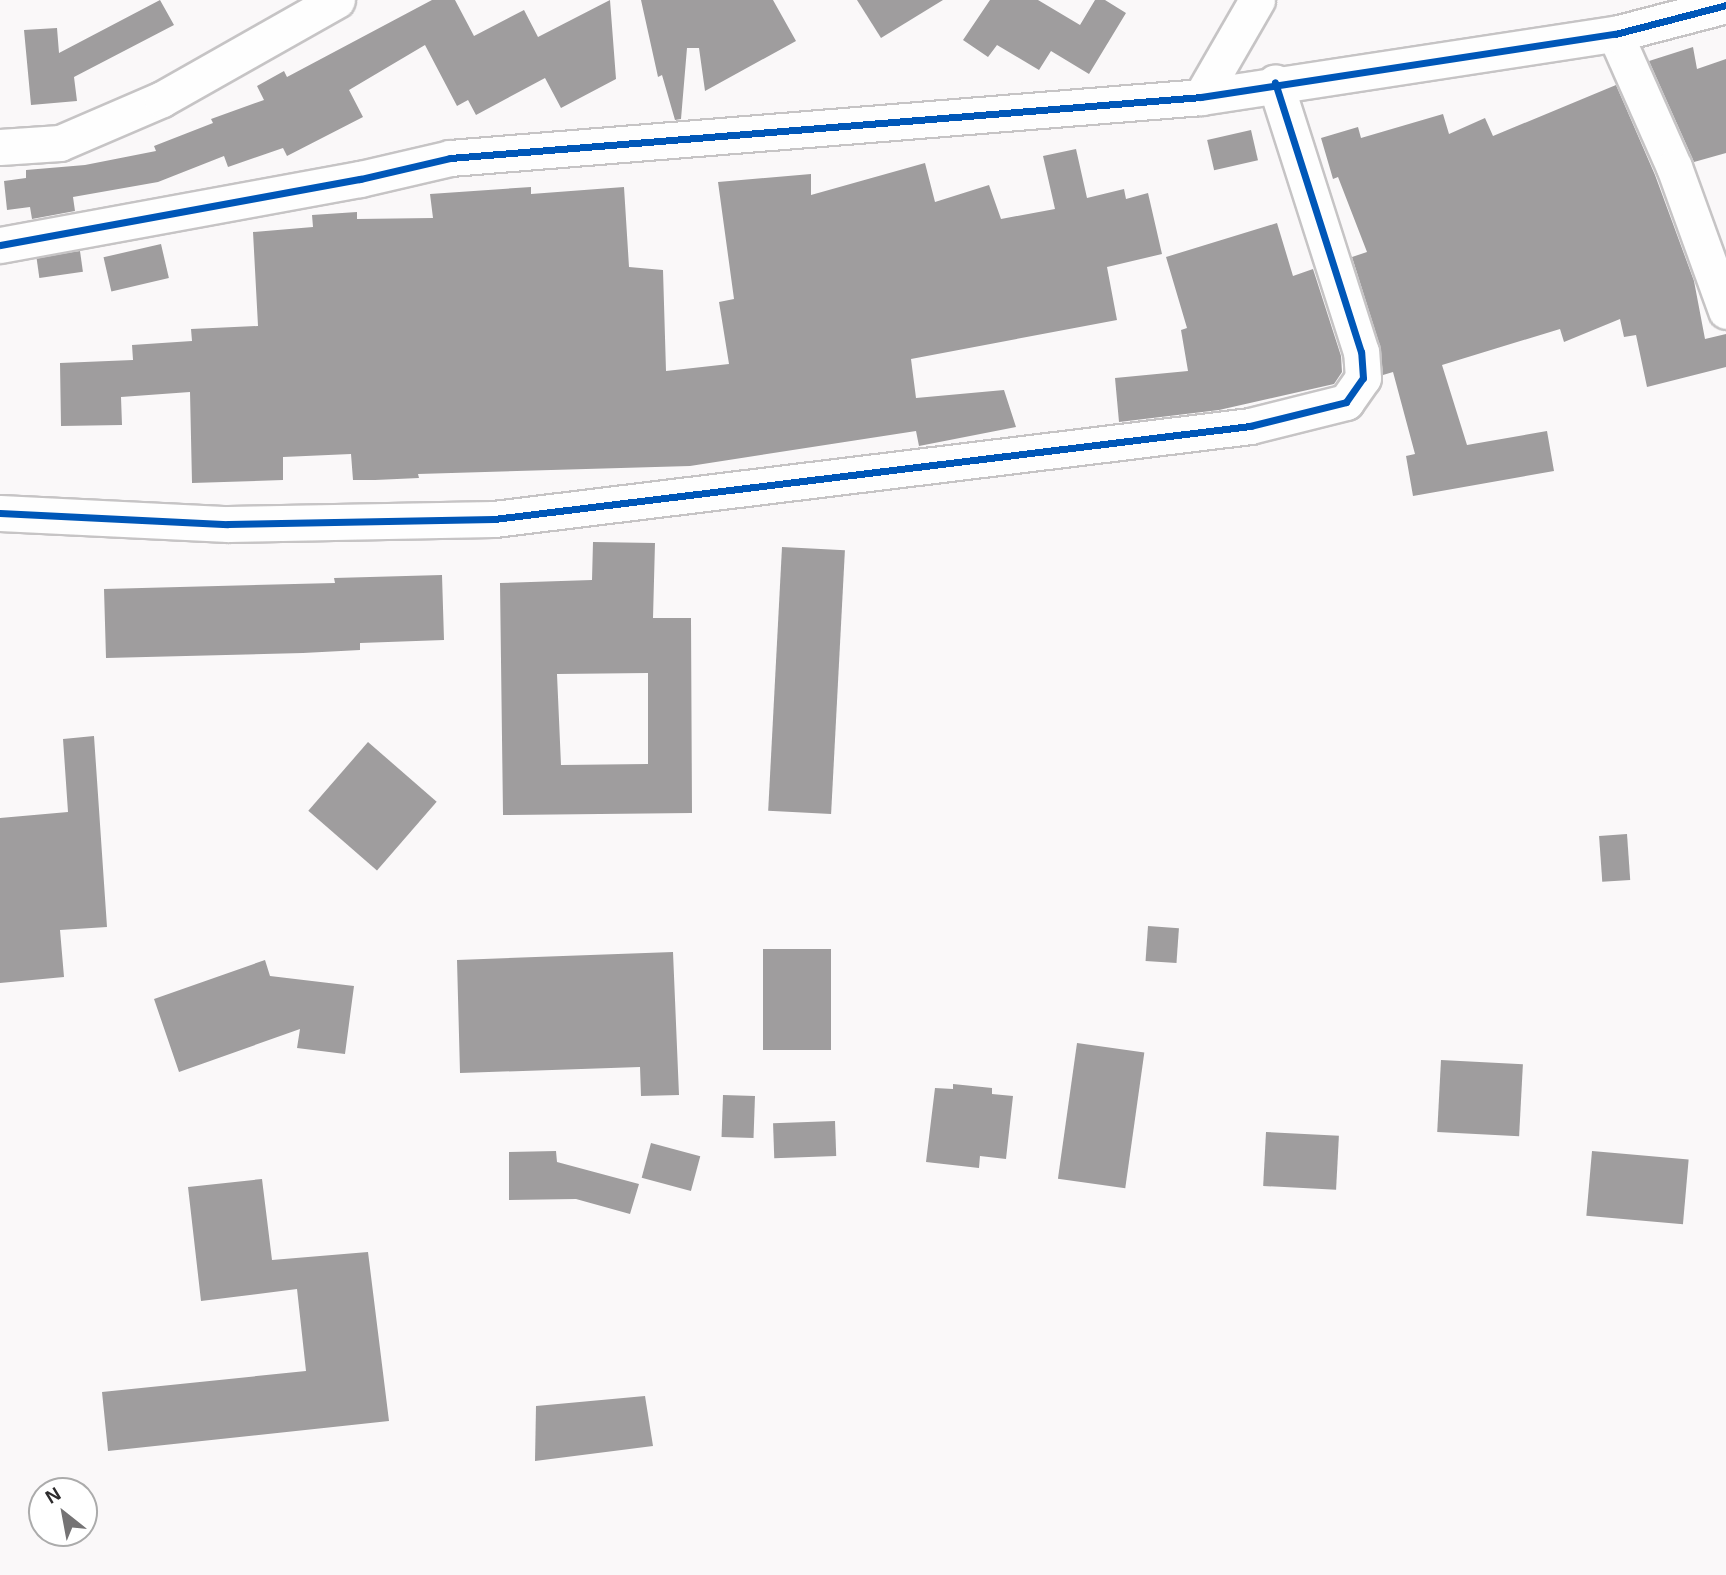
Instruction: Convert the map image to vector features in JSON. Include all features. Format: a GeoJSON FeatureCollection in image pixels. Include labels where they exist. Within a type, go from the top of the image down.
{"type":"FeatureCollection","features":[{"type":"Feature","properties":{"kind":"street"},"geometry":{"type":"LineString","coordinates":[[0,147],[60,143],[162,99],[337,0]]}},
{"type":"Feature","properties":{"kind":"street"},"geometry":{"type":"LineString","coordinates":[[1201,97],[1257,0]]}},
{"type":"Feature","properties":{"kind":"street"},"geometry":{"type":"LineString","coordinates":[[0,245],[360,179],[450,158],[1201,97],[1275,82],[1615,34],[1683,9],[1726,5]]}},
{"type":"Feature","properties":{"kind":"street"},"geometry":{"type":"LineString","coordinates":[[1615,34],[1674,167],[1726,311]]}},
{"type":"Feature","properties":{"kind":"street"},"geometry":{"type":"LineString","coordinates":[[0,513],[228,524],[494,519],[1250,426],[1346,402],[1363,378],[1361,352],[1275,82]]}},
{"type":"Feature","properties":{"kind":"building"},"geometry":{"type":"Polygon","coordinates":[[[160,0],[174,25],[74,77],[77,101],[31,105],[24,30],[57,28],[59,53],[160,0]]]}},
{"type":"Feature","properties":{"kind":"building"},"geometry":{"type":"Polygon","coordinates":[[[432,0],[455,0],[474,36],[524,10],[538,37],[610,0],[616,79],[561,108],[545,78],[476,115],[468,100],[457,106],[425,45],[349,90],[363,117],[287,156],[283,148],[228,167],[224,156],[158,182],[73,197],[75,211],[32,219],[30,207],[7,210],[4,181],[26,178],[26,170],[85,165],[156,151],[154,146],[213,123],[211,119],[264,100],[257,86],[284,71],[287,77],[432,0]]]}},
{"type":"Feature","properties":{"kind":"building"},"geometry":{"type":"Polygon","coordinates":[[[641,0],[773,0],[796,41],[705,91],[699,48],[687,48],[681,119],[675,120],[662,75],[658,77],[641,0]]]}},
{"type":"Feature","properties":{"kind":"building"},"geometry":{"type":"Polygon","coordinates":[[[857,0],[943,0],[881,38],[857,0]]]}},
{"type":"Feature","properties":{"kind":"building"},"geometry":{"type":"Polygon","coordinates":[[[990,0],[1038,0],[1080,25],[1095,0],[1105,0],[1126,13],[1089,74],[1051,51],[1039,70],[997,45],[988,57],[963,40],[990,0]]]}},
{"type":"Feature","properties":{"kind":"building"},"geometry":{"type":"Polygon","coordinates":[[[1693,47],[1697,69],[1726,59],[1726,153],[1694,162],[1649,61],[1693,47]]]}},
{"type":"Feature","properties":{"kind":"building"},"geometry":{"type":"Polygon","coordinates":[[[1616,85],[1655,175],[1694,281],[1705,339],[1726,334],[1726,367],[1647,387],[1636,335],[1624,337],[1620,319],[1564,342],[1560,329],[1442,365],[1467,445],[1547,431],[1554,471],[1413,496],[1406,456],[1415,454],[1393,372],[1383,375],[1380,346],[1352,257],[1367,252],[1338,177],[1333,179],[1321,138],[1358,127],[1361,138],[1443,114],[1449,134],[1485,118],[1493,136],[1616,85]]]}},
{"type":"Feature","properties":{"kind":"building"},"geometry":{"type":"Polygon","coordinates":[[[1251,130],[1258,160],[1214,170],[1207,140],[1251,130]]]}},
{"type":"Feature","properties":{"kind":"building"},"geometry":{"type":"Polygon","coordinates":[[[1076,149],[1087,198],[1124,189],[1126,199],[1148,193],[1162,254],[1107,267],[1117,320],[911,359],[916,398],[1004,390],[1016,427],[919,446],[916,431],[690,466],[418,474],[419,478],[375,480],[353,480],[351,454],[283,457],[283,480],[192,483],[190,392],[121,397],[122,425],[61,426],[60,363],[133,360],[132,345],[192,341],[191,329],[258,326],[253,232],[313,227],[312,215],[357,212],[357,219],[433,218],[430,194],[531,187],[531,194],[624,187],[629,267],[663,270],[666,371],[729,364],[719,302],[734,299],[718,182],[811,174],[811,195],[925,163],[935,202],[989,185],[1001,219],[1055,209],[1043,156],[1076,149]]]}},
{"type":"Feature","properties":{"kind":"building"},"geometry":{"type":"Polygon","coordinates":[[[1277,223],[1293,276],[1313,269],[1341,356],[1342,372],[1334,384],[1219,410],[1119,422],[1115,378],[1188,371],[1181,330],[1187,328],[1166,257],[1277,223]]]}},
{"type":"Feature","properties":{"kind":"building"},"geometry":{"type":"Polygon","coordinates":[[[161,244],[169,278],[111,291],[104,257],[161,244]]]}},
{"type":"Feature","properties":{"kind":"building"},"geometry":{"type":"Polygon","coordinates":[[[80,251],[83,272],[39,278],[36,257],[80,251]]]}},
{"type":"Feature","properties":{"kind":"building"},"geometry":{"type":"Polygon","coordinates":[[[593,542],[655,543],[653,618],[691,618],[692,813],[503,815],[500,583],[592,580],[593,542]],[[648,673],[557,674],[561,765],[648,764],[648,673]]]}},
{"type":"Feature","properties":{"kind":"building"},"geometry":{"type":"Polygon","coordinates":[[[782,547],[845,550],[831,814],[768,811],[782,547]]]}},
{"type":"Feature","properties":{"kind":"building"},"geometry":{"type":"Polygon","coordinates":[[[442,575],[444,640],[360,643],[360,650],[106,658],[104,589],[335,583],[334,578],[442,575]]]}},
{"type":"Feature","properties":{"kind":"building"},"geometry":{"type":"Polygon","coordinates":[[[94,736],[107,927],[60,930],[64,977],[0,983],[0,818],[68,812],[63,739],[94,736]]]}},
{"type":"Feature","properties":{"kind":"building"},"geometry":{"type":"Polygon","coordinates":[[[368,742],[437,802],[377,870],[308,811],[368,742]]]}},
{"type":"Feature","properties":{"kind":"building"},"geometry":{"type":"Polygon","coordinates":[[[1627,834],[1630,880],[1602,882],[1599,836],[1627,834]]]}},
{"type":"Feature","properties":{"kind":"building"},"geometry":{"type":"Polygon","coordinates":[[[1148,926],[1179,928],[1176,963],[1146,961],[1148,926]]]}},
{"type":"Feature","properties":{"kind":"building"},"geometry":{"type":"Polygon","coordinates":[[[763,949],[831,949],[831,1050],[763,1050],[763,949]]]}},
{"type":"Feature","properties":{"kind":"building"},"geometry":{"type":"Polygon","coordinates":[[[673,952],[679,1095],[641,1096],[640,1067],[460,1073],[457,960],[673,952]]]}},
{"type":"Feature","properties":{"kind":"building"},"geometry":{"type":"Polygon","coordinates":[[[265,960],[270,976],[354,986],[345,1054],[297,1048],[300,1029],[179,1072],[154,999],[265,960]]]}},
{"type":"Feature","properties":{"kind":"building"},"geometry":{"type":"Polygon","coordinates":[[[1077,1043],[1144,1052],[1125,1188],[1058,1179],[1077,1043]]]}},
{"type":"Feature","properties":{"kind":"building"},"geometry":{"type":"Polygon","coordinates":[[[1441,1060],[1523,1064],[1519,1136],[1437,1132],[1441,1060]]]}},
{"type":"Feature","properties":{"kind":"building"},"geometry":{"type":"Polygon","coordinates":[[[953,1084],[992,1088],[992,1094],[1013,1096],[1006,1159],[980,1156],[979,1168],[926,1162],[935,1088],[953,1089],[953,1084]]]}},
{"type":"Feature","properties":{"kind":"building"},"geometry":{"type":"Polygon","coordinates":[[[723,1095],[755,1096],[754,1138],[722,1137],[723,1095]]]}},
{"type":"Feature","properties":{"kind":"building"},"geometry":{"type":"Polygon","coordinates":[[[835,1121],[836,1156],[774,1158],[773,1123],[835,1121]]]}},
{"type":"Feature","properties":{"kind":"building"},"geometry":{"type":"Polygon","coordinates":[[[1266,1132],[1339,1136],[1336,1190],[1263,1186],[1266,1132]]]}},
{"type":"Feature","properties":{"kind":"building"},"geometry":{"type":"Polygon","coordinates":[[[651,1143],[700,1156],[691,1191],[642,1178],[651,1143]]]}},
{"type":"Feature","properties":{"kind":"building"},"geometry":{"type":"Polygon","coordinates":[[[556,1151],[557,1162],[639,1184],[630,1214],[576,1199],[509,1200],[509,1152],[556,1151]]]}},
{"type":"Feature","properties":{"kind":"building"},"geometry":{"type":"Polygon","coordinates":[[[1592,1151],[1689,1159],[1683,1224],[1586,1216],[1592,1151]]]}},
{"type":"Feature","properties":{"kind":"building"},"geometry":{"type":"Polygon","coordinates":[[[262,1179],[272,1260],[368,1252],[389,1421],[108,1451],[102,1392],[306,1371],[297,1289],[201,1301],[188,1187],[262,1179]]]}},
{"type":"Feature","properties":{"kind":"building"},"geometry":{"type":"Polygon","coordinates":[[[645,1396],[653,1446],[535,1461],[536,1406],[645,1396]]]}},
{"type":"Feature","properties":{"kind":"cycle path"},"geometry":{"type":"LineString","coordinates":[[0,245],[360,179],[450,158],[1201,97],[1615,34],[1726,5]]}},
{"type":"Feature","properties":{"kind":"cycle path"},"geometry":{"type":"LineString","coordinates":[[0,513],[228,524],[494,519],[1250,426],[1346,402],[1363,378],[1361,352],[1275,82]]}}]}
